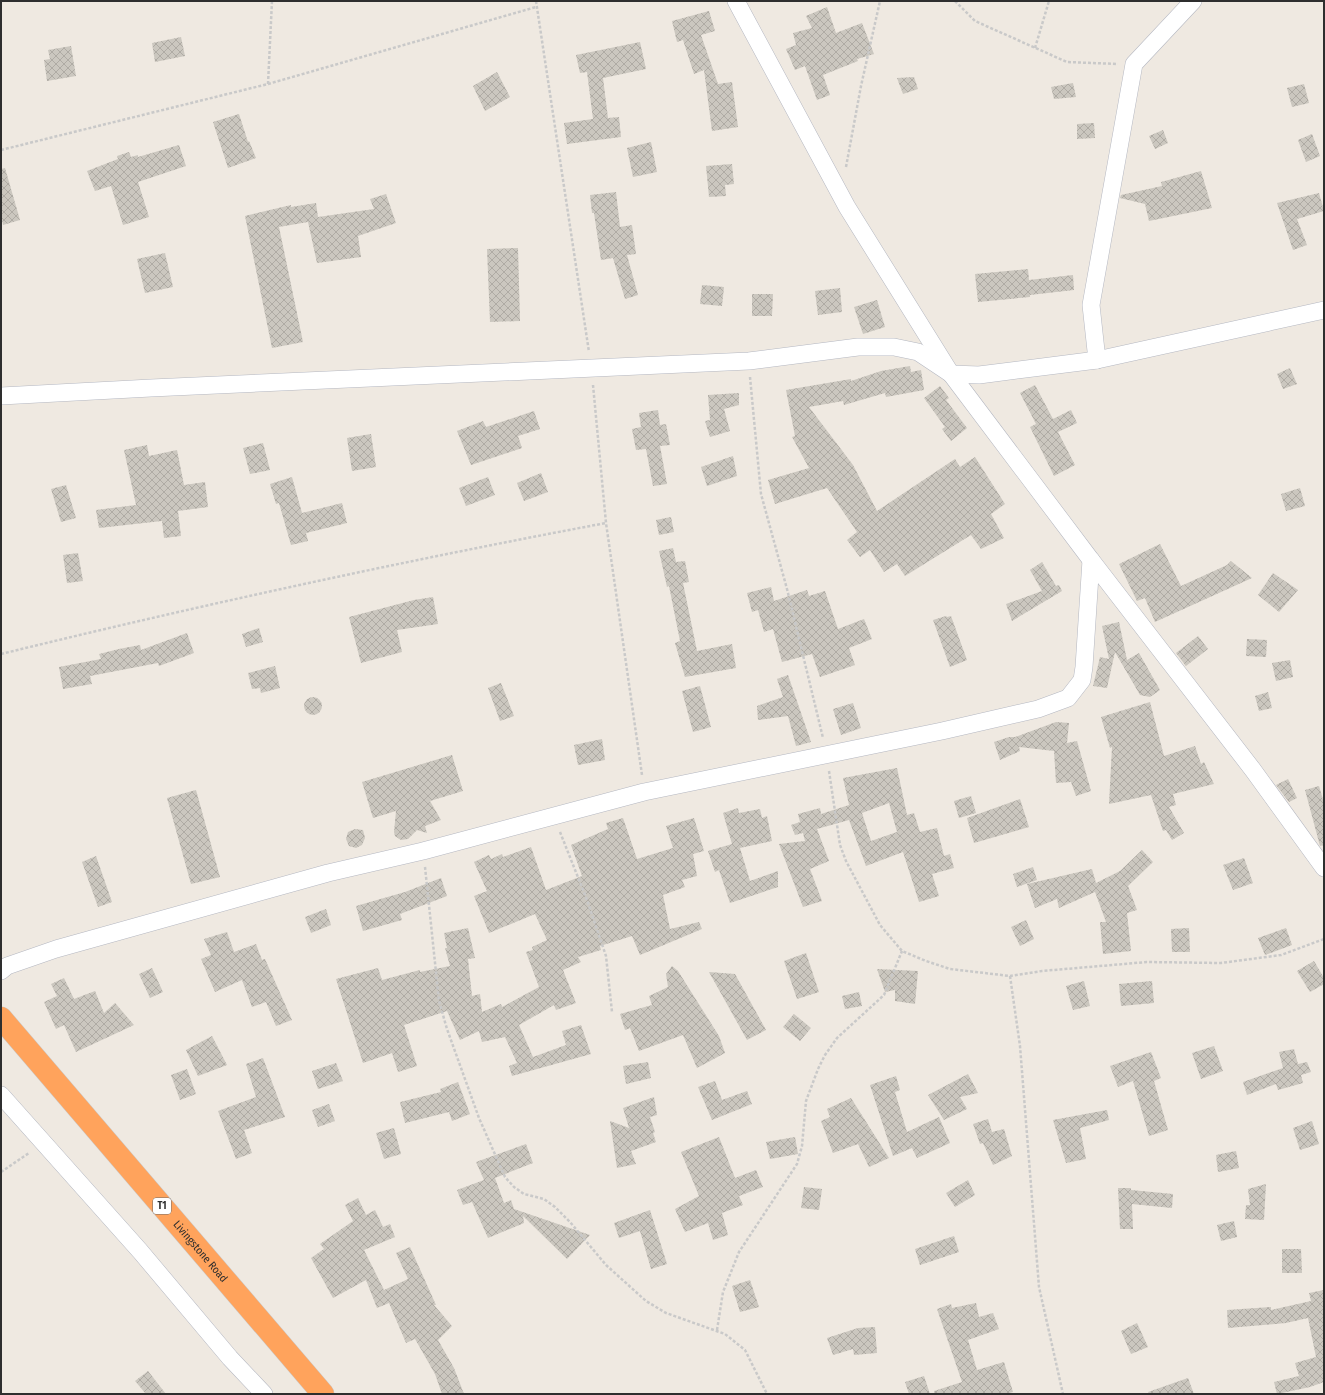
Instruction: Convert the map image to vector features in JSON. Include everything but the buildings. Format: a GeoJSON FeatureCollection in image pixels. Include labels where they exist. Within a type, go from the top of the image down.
{"type":"FeatureCollection","features":[{"type":"Feature","properties":{"kind":"highway","name":"Livingstone Road"},"geometry":{"type":"LineString","coordinates":[[1,1018],[323,1394]]}},
{"type":"Feature","properties":{"kind":"street"},"geometry":{"type":"LineString","coordinates":[[736,1],[847,207],[951,374],[1091,560],[1253,770],[1324,868]]}},
{"type":"Feature","properties":{"kind":"street"},"geometry":{"type":"LineString","coordinates":[[1097,360],[1091,306],[1134,64],[1178,14],[1193,1]]}},
{"type":"Feature","properties":{"kind":"street"},"geometry":{"type":"LineString","coordinates":[[1,396],[749,361],[858,347],[894,347],[918,352],[951,374],[979,375],[1097,360],[1324,310]]}},
{"type":"Feature","properties":{"kind":"street"},"geometry":{"type":"LineString","coordinates":[[1,971],[6,966],[94,938],[328,873],[423,851],[644,792],[827,753],[942,731],[1038,709],[1068,698],[1082,680],[1091,560]]}},
{"type":"Feature","properties":{"kind":"street"},"geometry":{"type":"LineString","coordinates":[[1,1095],[45,1143],[230,1358],[264,1394]]}},
{"type":"Feature","properties":{"kind":"path"},"geometry":{"type":"LineString","coordinates":[[268,84],[272,1]]}},
{"type":"Feature","properties":{"kind":"path"},"geometry":{"type":"LineString","coordinates":[[536,1],[591,369],[606,523],[644,792]]}},
{"type":"Feature","properties":{"kind":"path"},"geometry":{"type":"LineString","coordinates":[[846,172],[854,120],[880,1]]}},
{"type":"Feature","properties":{"kind":"path"},"geometry":{"type":"LineString","coordinates":[[955,1],[975,21],[1067,62],[1134,64]]}},
{"type":"Feature","properties":{"kind":"path"},"geometry":{"type":"LineString","coordinates":[[1035,48],[1049,1]]}},
{"type":"Feature","properties":{"kind":"path"},"geometry":{"type":"LineString","coordinates":[[1,150],[268,84],[536,7]]}},
{"type":"Feature","properties":{"kind":"path"},"geometry":{"type":"LineString","coordinates":[[749,361],[761,494],[787,589],[827,753],[840,845],[846,861],[880,925],[902,951],[950,969],[1010,976],[1042,971],[1147,962],[1221,963],[1281,955],[1324,939]]}},
{"type":"Feature","properties":{"kind":"path"},"geometry":{"type":"LineString","coordinates":[[1,654],[297,586],[487,545],[606,523]]}},
{"type":"Feature","properties":{"kind":"path"},"geometry":{"type":"LineString","coordinates":[[554,817],[587,900],[606,956],[612,1012]]}},
{"type":"Feature","properties":{"kind":"path"},"geometry":{"type":"LineString","coordinates":[[423,851],[439,1001],[447,1029],[478,1118],[505,1177],[514,1187],[524,1194],[544,1199],[555,1207],[570,1222],[606,1265],[646,1301],[666,1313],[717,1330],[725,1334],[745,1350],[767,1394]]}},
{"type":"Feature","properties":{"kind":"path"},"geometry":{"type":"LineString","coordinates":[[717,1330],[723,1292],[739,1252],[797,1164],[802,1146],[806,1101],[818,1069],[825,1055],[837,1038],[884,994],[902,951]]}},
{"type":"Feature","properties":{"kind":"path"},"geometry":{"type":"LineString","coordinates":[[1010,976],[1020,1046],[1039,1287],[1063,1394]]}},
{"type":"Feature","properties":{"kind":"path"},"geometry":{"type":"LineString","coordinates":[[1,1172],[45,1143]]}}]}
